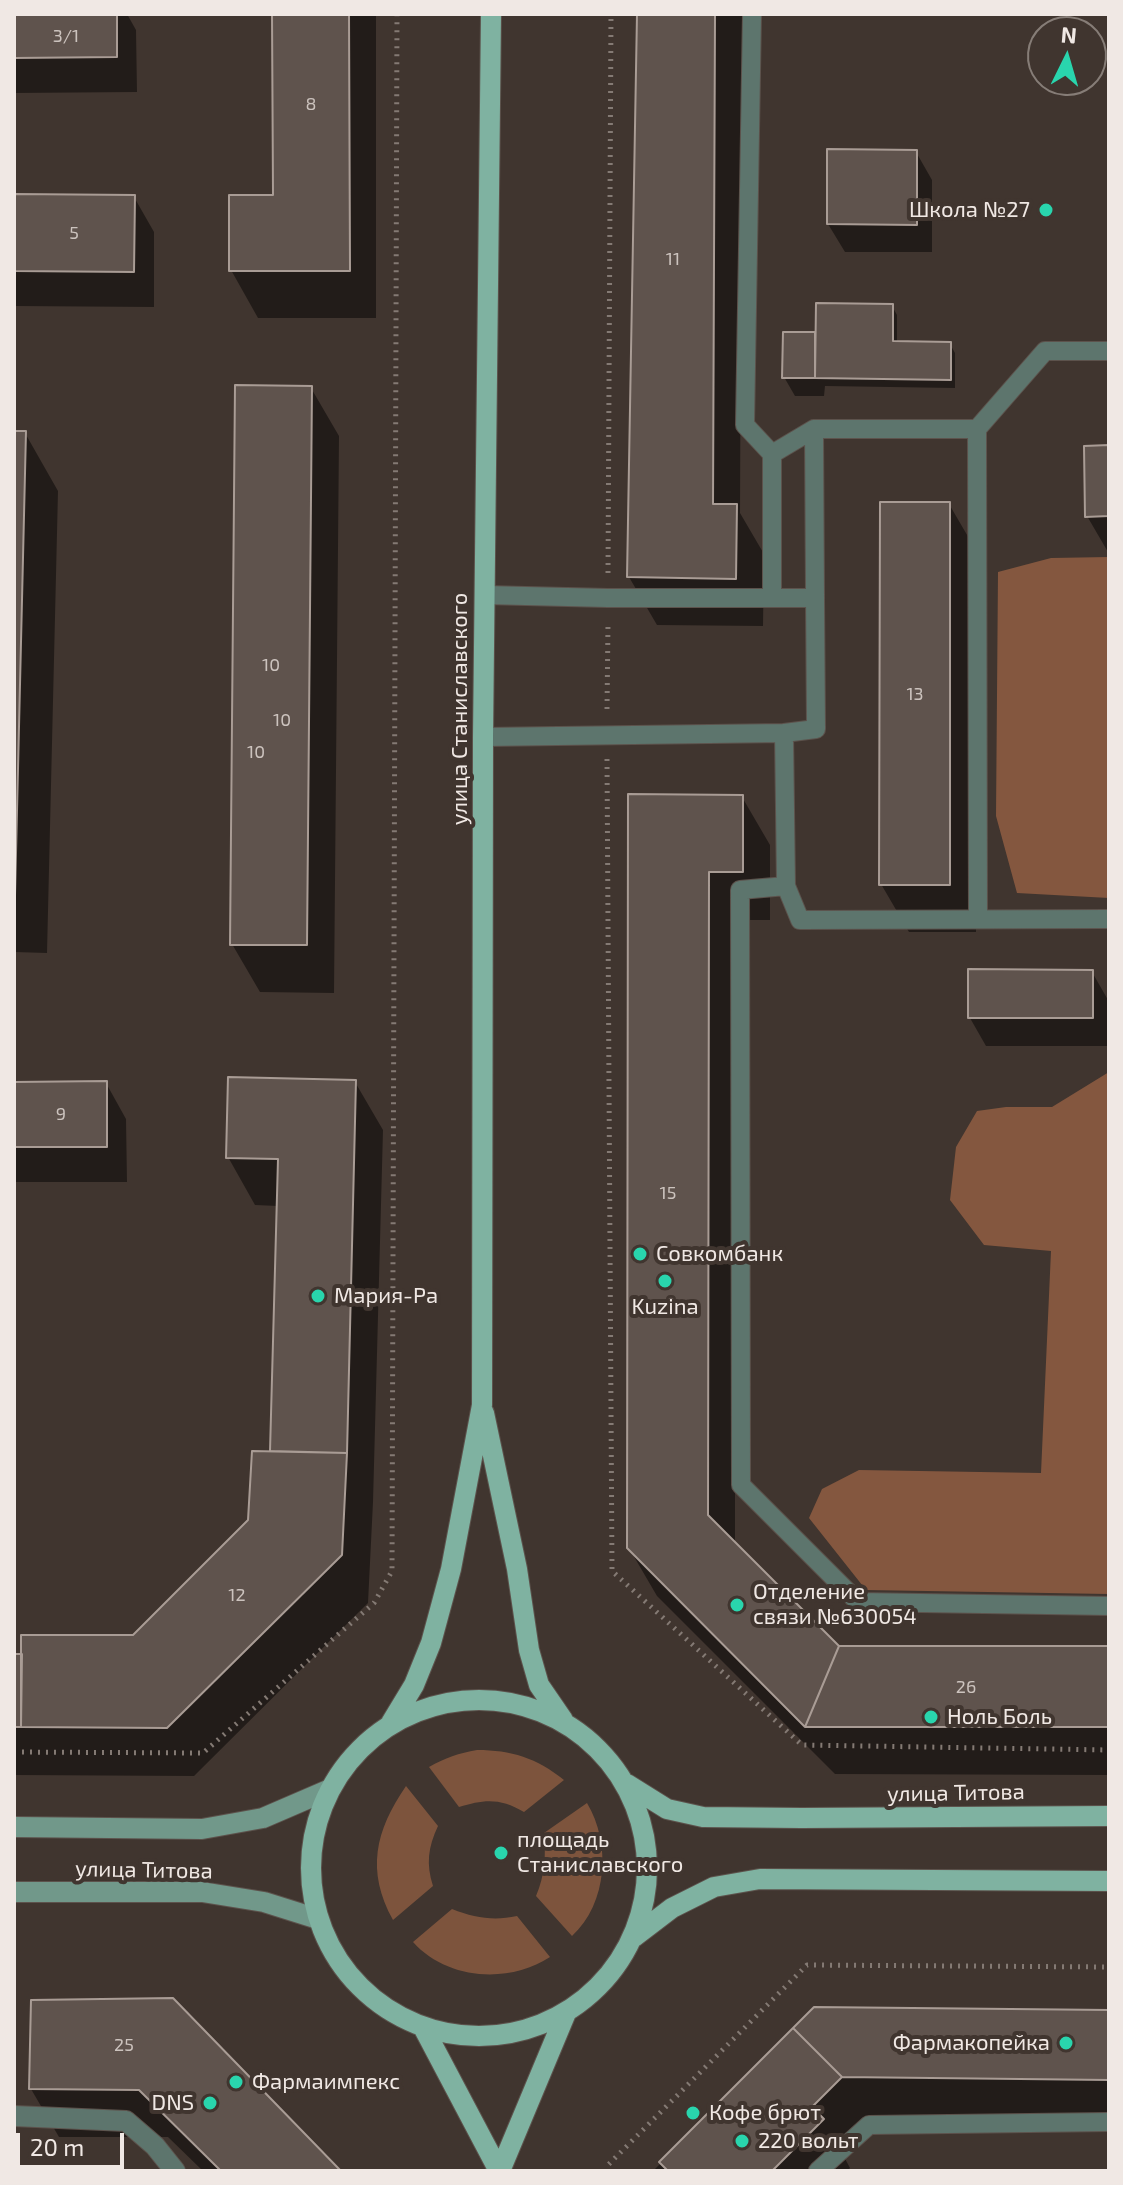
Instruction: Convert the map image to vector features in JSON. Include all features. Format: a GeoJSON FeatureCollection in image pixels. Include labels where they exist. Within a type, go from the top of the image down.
{"type":"FeatureCollection","features":[{"type":"Feature","properties":{"kind":"main road","name":"улица Станиславского"},"geometry":{"type":"LineString","coordinates":[[482,1405],[483,737],[491,14]]}},
{"type":"Feature","properties":{"kind":"main road"},"geometry":{"type":"LineString","coordinates":[[482,1405],[517,1569],[529,1650],[539,1685],[563,1720],[598,1749],[627,1784],[644,1823],[648,1850],[647,1886],[634,1937]]}},
{"type":"Feature","properties":{"kind":"main road"},"geometry":{"type":"LineString","coordinates":[[391,1723],[414,1685],[431,1643],[451,1569],[482,1405]]}},
{"type":"Feature","properties":{"kind":"main road"},"geometry":{"type":"LineString","coordinates":[[563,1720],[526,1705],[475,1700],[429,1705],[391,1723],[352,1755],[328,1790],[316,1821],[313,1855],[313,1888],[318,1919],[339,1963],[373,2000],[397,2015],[423,2027],[458,2035],[496,2036],[533,2028],[566,2013],[587,1998],[604,1980],[634,1937],[672,1908],[714,1887],[760,1879],[1109,1881]]}},
{"type":"Feature","properties":{"kind":"main road","name":"улица Титова"},"geometry":{"type":"LineString","coordinates":[[627,1784],[667,1809],[703,1817],[1109,1816]]}},
{"type":"Feature","properties":{"kind":"main road","name":"улица Титова"},"geometry":{"type":"LineString","coordinates":[[14,1827],[202,1829],[263,1818],[328,1790]]}},
{"type":"Feature","properties":{"kind":"main road","name":"улица Титова"},"geometry":{"type":"LineString","coordinates":[[14,1892],[202,1892],[264,1902],[318,1919]]}},
{"type":"Feature","properties":{"kind":"main road"},"geometry":{"type":"LineString","coordinates":[[500,2171],[566,2013]]}},
{"type":"Feature","properties":{"kind":"main road"},"geometry":{"type":"LineString","coordinates":[[423,2027],[500,2171]]}},
{"type":"Feature","properties":{"kind":"street"},"geometry":{"type":"LineString","coordinates":[[14,2116],[126,2121],[155,2146],[175,2171]]}},
{"type":"Feature","properties":{"kind":"lane"},"geometry":{"type":"LineString","coordinates":[[752,14],[745,425],[772,454],[772,598]]}},
{"type":"Feature","properties":{"kind":"lane"},"geometry":{"type":"LineString","coordinates":[[978,919],[977,429],[1045,351],[1109,351]]}},
{"type":"Feature","properties":{"kind":"lane"},"geometry":{"type":"LineString","coordinates":[[772,454],[814,429],[977,429]]}},
{"type":"Feature","properties":{"kind":"lane"},"geometry":{"type":"LineString","coordinates":[[483,737],[784,733],[816,729],[814,429]]}},
{"type":"Feature","properties":{"kind":"lane"},"geometry":{"type":"LineString","coordinates":[[485,595],[815,598]]}},
{"type":"Feature","properties":{"kind":"lane"},"geometry":{"type":"LineString","coordinates":[[784,733],[786,886],[800,920],[1109,919]]}},
{"type":"Feature","properties":{"kind":"lane"},"geometry":{"type":"LineString","coordinates":[[786,886],[740,890],[741,1485],[858,1602],[1109,1606]]}},
{"type":"Feature","properties":{"kind":"lane"},"geometry":{"type":"LineString","coordinates":[[818,2171],[869,2125],[1109,2122]]}},
{"type":"Feature","properties":{"kind":"path"},"geometry":{"type":"LineString","coordinates":[[14,1752],[203,1753],[374,1603],[392,1571],[397,14]]}},
{"type":"Feature","properties":{"kind":"path"},"geometry":{"type":"LineString","coordinates":[[611,14],[607,735],[612,1571],[802,1745],[1109,1750]]}},
{"type":"Feature","properties":{"kind":"path"},"geometry":{"type":"LineString","coordinates":[[606,2171],[606,2167],[807,1965],[1109,1967]]}},
{"type":"Feature","properties":{"kind":"shaded area"},"geometry":{"type":"Polygon","coordinates":[[[1109,557],[1109,898],[1017,893],[996,816],[998,572],[1051,558],[1109,557]]]}},
{"type":"Feature","properties":{"kind":"shaded area"},"geometry":{"type":"Polygon","coordinates":[[[1109,1072],[1109,1594],[866,1590],[809,1518],[822,1489],[859,1470],[1041,1473],[1051,1251],[984,1245],[950,1200],[956,1147],[977,1111],[1006,1107],[1052,1107],[1109,1072]]]}},
{"type":"Feature","properties":{"kind":"shaded area"},"geometry":{"type":"Polygon","coordinates":[[[477,1750],[523,1757],[544,1766],[564,1780],[524,1812],[492,1801],[459,1807],[429,1767],[452,1756],[477,1750]]]}},
{"type":"Feature","properties":{"kind":"shaded area"},"geometry":{"type":"Polygon","coordinates":[[[406,1786],[438,1826],[429,1856],[433,1886],[393,1920],[379,1885],[378,1852],[387,1819],[406,1786]]]}},
{"type":"Feature","properties":{"kind":"shaded area"},"geometry":{"type":"Polygon","coordinates":[[[587,1803],[600,1836],[602,1872],[593,1907],[572,1936],[536,1896],[544,1865],[544,1833],[587,1803]]]}},
{"type":"Feature","properties":{"kind":"shaded area"},"geometry":{"type":"Polygon","coordinates":[[[452,1909],[484,1918],[517,1916],[550,1957],[534,1966],[498,1974],[460,1971],[443,1964],[413,1942],[452,1909]]]}},
{"type":"Feature","properties":{"kind":"building"},"geometry":{"type":"Polygon","coordinates":[[[14,14],[117,14],[117,57],[14,58],[14,14]]]}},
{"type":"Feature","properties":{"kind":"building"},"geometry":{"type":"Polygon","coordinates":[[[272,14],[349,14],[350,271],[229,271],[229,195],[273,195],[272,14]]]}},
{"type":"Feature","properties":{"kind":"building"},"geometry":{"type":"Polygon","coordinates":[[[637,14],[715,14],[713,504],[737,504],[736,579],[627,577],[637,14]]]}},
{"type":"Feature","properties":{"kind":"building"},"geometry":{"type":"Polygon","coordinates":[[[827,149],[917,150],[917,225],[827,224],[827,149]]]}},
{"type":"Feature","properties":{"kind":"building"},"geometry":{"type":"Polygon","coordinates":[[[14,194],[135,195],[134,272],[14,271],[14,194]]]}},
{"type":"Feature","properties":{"kind":"building"},"geometry":{"type":"Polygon","coordinates":[[[816,303],[893,304],[893,341],[951,342],[951,380],[815,378],[816,303]]]}},
{"type":"Feature","properties":{"kind":"building"},"geometry":{"type":"Polygon","coordinates":[[[783,332],[815,332],[815,378],[782,378],[783,332]]]}},
{"type":"Feature","properties":{"kind":"building"},"geometry":{"type":"Polygon","coordinates":[[[235,385],[312,386],[307,945],[230,945],[235,385]]]}},
{"type":"Feature","properties":{"kind":"building"},"geometry":{"type":"Polygon","coordinates":[[[14,431],[26,431],[15,895],[14,895],[14,431]]]}},
{"type":"Feature","properties":{"kind":"building"},"geometry":{"type":"Polygon","coordinates":[[[1109,445],[1109,516],[1085,517],[1084,446],[1109,445]]]}},
{"type":"Feature","properties":{"kind":"building"},"geometry":{"type":"Polygon","coordinates":[[[880,502],[950,502],[950,885],[879,885],[880,502]]]}},
{"type":"Feature","properties":{"kind":"building"},"geometry":{"type":"Polygon","coordinates":[[[628,794],[743,795],[743,872],[709,872],[708,1515],[839,1646],[805,1727],[627,1548],[628,794]]]}},
{"type":"Feature","properties":{"kind":"building"},"geometry":{"type":"Polygon","coordinates":[[[968,969],[1093,970],[1093,1018],[968,1018],[968,969]]]}},
{"type":"Feature","properties":{"kind":"building"},"geometry":{"type":"Polygon","coordinates":[[[228,1077],[356,1080],[347,1453],[270,1451],[278,1159],[226,1158],[228,1077]]]}},
{"type":"Feature","properties":{"kind":"building"},"geometry":{"type":"Polygon","coordinates":[[[107,1081],[107,1147],[14,1147],[14,1082],[107,1081]]]}},
{"type":"Feature","properties":{"kind":"building"},"geometry":{"type":"Polygon","coordinates":[[[252,1451],[347,1453],[342,1555],[167,1728],[21,1727],[21,1635],[133,1635],[248,1520],[252,1451]]]}},
{"type":"Feature","properties":{"kind":"building"},"geometry":{"type":"Polygon","coordinates":[[[839,1646],[1109,1646],[1109,1727],[805,1727],[839,1646]]]}},
{"type":"Feature","properties":{"kind":"building"},"geometry":{"type":"Polygon","coordinates":[[[14,1654],[22,1654],[21,1727],[14,1727],[14,1654]]]}},
{"type":"Feature","properties":{"kind":"building"},"geometry":{"type":"Polygon","coordinates":[[[173,1998],[341,2171],[221,2171],[139,2090],[29,2089],[31,2000],[173,1998]]]}},
{"type":"Feature","properties":{"kind":"building"},"geometry":{"type":"Polygon","coordinates":[[[814,2007],[1109,2010],[1109,2080],[842,2077],[793,2028],[814,2007]]]}},
{"type":"Feature","properties":{"kind":"building"},"geometry":{"type":"Polygon","coordinates":[[[793,2028],[842,2077],[812,2107],[824,2119],[772,2171],[668,2171],[659,2162],[793,2028]]]}},
{"type":"Feature","properties":{"kind":"place","name":"Школа №27"},"geometry":{"type":"Point","coordinates":[1046,210]}},
{"type":"Feature","properties":{"kind":"place","name":"Совкомбанк"},"geometry":{"type":"Point","coordinates":[640,1254]}},
{"type":"Feature","properties":{"kind":"place","name":"Kuzina"},"geometry":{"type":"Point","coordinates":[665,1281]}},
{"type":"Feature","properties":{"kind":"place","name":"Мария-Ра"},"geometry":{"type":"Point","coordinates":[318,1296]}},
{"type":"Feature","properties":{"kind":"place","name":"Отделение связи №630054"},"geometry":{"type":"Point","coordinates":[737,1605]}},
{"type":"Feature","properties":{"kind":"place","name":"Ноль Боль"},"geometry":{"type":"Point","coordinates":[931,1717]}},
{"type":"Feature","properties":{"kind":"place","name":"площадь Станиславского"},"geometry":{"type":"Point","coordinates":[501,1853]}},
{"type":"Feature","properties":{"kind":"place","name":"Фармакопейка"},"geometry":{"type":"Point","coordinates":[1066,2043]}},
{"type":"Feature","properties":{"kind":"place","name":"Фармаимпекс"},"geometry":{"type":"Point","coordinates":[236,2082]}},
{"type":"Feature","properties":{"kind":"place","name":"DNS"},"geometry":{"type":"Point","coordinates":[210,2103]}},
{"type":"Feature","properties":{"kind":"place","name":"Кофе брют"},"geometry":{"type":"Point","coordinates":[693,2113]}},
{"type":"Feature","properties":{"kind":"place","name":"220 вольт"},"geometry":{"type":"Point","coordinates":[742,2141]}}]}
